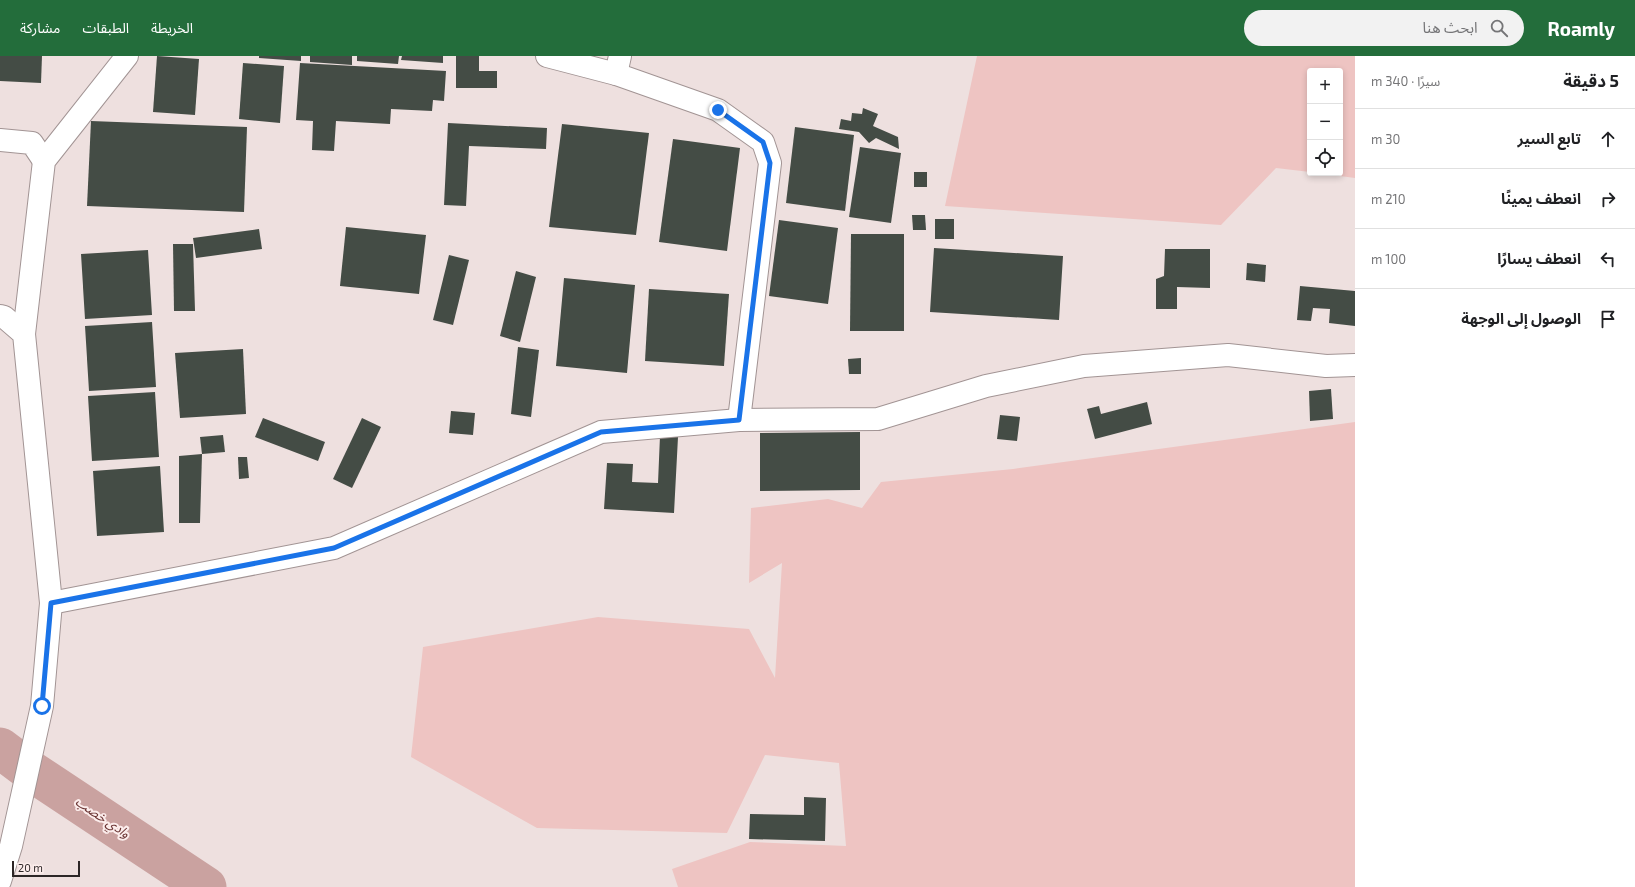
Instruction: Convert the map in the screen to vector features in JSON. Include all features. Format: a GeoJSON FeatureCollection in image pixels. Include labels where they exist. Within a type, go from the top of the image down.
{"type":"FeatureCollection","features":[{"type":"Feature","properties":{"kind":"street"},"geometry":{"type":"LineString","coordinates":[[0,881],[11,846],[42,706],[51,603],[24,334],[44,162],[127,56]]}},
{"type":"Feature","properties":{"kind":"street"},"geometry":{"type":"LineString","coordinates":[[547,56],[618,65],[718,110],[763,142],[770,163],[739,420]]}},
{"type":"Feature","properties":{"kind":"street"},"geometry":{"type":"LineString","coordinates":[[0,140],[32,143],[44,162]]}},
{"type":"Feature","properties":{"kind":"street"},"geometry":{"type":"LineString","coordinates":[[0,316],[4,317],[24,334]]}},
{"type":"Feature","properties":{"kind":"street"},"geometry":{"type":"LineString","coordinates":[[51,603],[334,548],[601,432],[739,420],[878,419],[986,386],[1084,366],[1228,355],[1326,366],[1355,365]]}},
{"type":"Feature","properties":{"kind":"shaded area"},"geometry":{"type":"Polygon","coordinates":[[[977,56],[1355,56],[1355,178],[1340,176],[1343,176],[1343,68],[1307,68],[1307,172],[1276,168],[1221,225],[945,206],[977,56]]]}},
{"type":"Feature","properties":{"kind":"shaded area"},"geometry":{"type":"Polygon","coordinates":[[[1355,422],[1355,887],[678,887],[672,869],[750,842],[846,846],[839,763],[765,755],[727,833],[537,828],[411,757],[423,647],[598,617],[749,629],[775,678],[782,563],[749,583],[751,508],[828,499],[862,508],[881,482],[1013,469],[1355,422]]]}},
{"type":"Feature","properties":{"kind":"building"},"geometry":{"type":"Polygon","coordinates":[[[0,56],[42,56],[41,83],[0,81],[0,56]]]}},
{"type":"Feature","properties":{"kind":"building"},"geometry":{"type":"Polygon","coordinates":[[[157,56],[199,59],[195,115],[153,112],[157,56]]]}},
{"type":"Feature","properties":{"kind":"building"},"geometry":{"type":"Polygon","coordinates":[[[259,56],[301,56],[301,61],[259,58],[259,56]]]}},
{"type":"Feature","properties":{"kind":"building"},"geometry":{"type":"Polygon","coordinates":[[[310,56],[352,56],[352,65],[310,62],[310,56]]]}},
{"type":"Feature","properties":{"kind":"building"},"geometry":{"type":"Polygon","coordinates":[[[357,56],[399,56],[398,64],[357,61],[357,56]]]}},
{"type":"Feature","properties":{"kind":"building"},"geometry":{"type":"Polygon","coordinates":[[[402,56],[443,56],[443,63],[401,60],[402,56]]]}},
{"type":"Feature","properties":{"kind":"building"},"geometry":{"type":"Polygon","coordinates":[[[456,56],[479,56],[479,71],[497,71],[497,88],[456,88],[456,56]]]}},
{"type":"Feature","properties":{"kind":"building"},"geometry":{"type":"Polygon","coordinates":[[[243,63],[284,66],[280,123],[239,119],[243,63]]]}},
{"type":"Feature","properties":{"kind":"building"},"geometry":{"type":"Polygon","coordinates":[[[300,63],[446,71],[444,101],[433,100],[432,111],[391,109],[390,124],[336,121],[334,151],[312,150],[313,121],[296,120],[300,63]]]}},
{"type":"Feature","properties":{"kind":"building"},"geometry":{"type":"Polygon","coordinates":[[[863,108],[878,114],[873,126],[898,137],[899,149],[876,138],[869,143],[859,132],[839,129],[841,119],[851,121],[852,113],[862,114],[863,108]]]}},
{"type":"Feature","properties":{"kind":"building"},"geometry":{"type":"Polygon","coordinates":[[[91,121],[247,127],[244,212],[87,206],[91,121]]]}},
{"type":"Feature","properties":{"kind":"building"},"geometry":{"type":"Polygon","coordinates":[[[448,123],[547,128],[546,149],[469,146],[466,206],[444,205],[448,123]]]}},
{"type":"Feature","properties":{"kind":"building"},"geometry":{"type":"Polygon","coordinates":[[[562,124],[649,133],[636,235],[549,227],[562,124]]]}},
{"type":"Feature","properties":{"kind":"building"},"geometry":{"type":"Polygon","coordinates":[[[795,127],[854,135],[845,211],[786,203],[795,127]]]}},
{"type":"Feature","properties":{"kind":"building"},"geometry":{"type":"Polygon","coordinates":[[[673,139],[740,148],[727,251],[659,242],[673,139]]]}},
{"type":"Feature","properties":{"kind":"building"},"geometry":{"type":"Polygon","coordinates":[[[860,147],[901,153],[891,223],[849,217],[860,147]]]}},
{"type":"Feature","properties":{"kind":"building"},"geometry":{"type":"Polygon","coordinates":[[[914,172],[927,172],[927,187],[914,187],[914,172]]]}},
{"type":"Feature","properties":{"kind":"building"},"geometry":{"type":"Polygon","coordinates":[[[912,215],[925,215],[926,230],[913,230],[912,215]]]}},
{"type":"Feature","properties":{"kind":"building"},"geometry":{"type":"Polygon","coordinates":[[[935,219],[954,219],[954,239],[935,239],[935,219]]]}},
{"type":"Feature","properties":{"kind":"building"},"geometry":{"type":"Polygon","coordinates":[[[779,220],[838,228],[828,304],[769,296],[779,220]]]}},
{"type":"Feature","properties":{"kind":"building"},"geometry":{"type":"Polygon","coordinates":[[[346,227],[426,235],[419,294],[340,286],[346,227]]]}},
{"type":"Feature","properties":{"kind":"building"},"geometry":{"type":"Polygon","coordinates":[[[259,229],[262,249],[196,258],[193,238],[259,229]]]}},
{"type":"Feature","properties":{"kind":"building"},"geometry":{"type":"Polygon","coordinates":[[[851,234],[904,234],[904,331],[850,331],[851,234]]]}},
{"type":"Feature","properties":{"kind":"building"},"geometry":{"type":"Polygon","coordinates":[[[173,244],[193,244],[195,311],[174,311],[173,244]]]}},
{"type":"Feature","properties":{"kind":"building"},"geometry":{"type":"Polygon","coordinates":[[[934,248],[1063,256],[1059,320],[930,312],[934,248]]]}},
{"type":"Feature","properties":{"kind":"building"},"geometry":{"type":"Polygon","coordinates":[[[1165,249],[1210,249],[1210,288],[1177,287],[1177,309],[1156,309],[1156,279],[1164,276],[1165,249]]]}},
{"type":"Feature","properties":{"kind":"building"},"geometry":{"type":"Polygon","coordinates":[[[148,250],[152,315],[85,319],[81,254],[148,250]]]}},
{"type":"Feature","properties":{"kind":"building"},"geometry":{"type":"Polygon","coordinates":[[[449,255],[469,260],[453,325],[433,320],[449,255]]]}},
{"type":"Feature","properties":{"kind":"building"},"geometry":{"type":"Polygon","coordinates":[[[1247,263],[1266,265],[1265,282],[1246,280],[1247,263]]]}},
{"type":"Feature","properties":{"kind":"building"},"geometry":{"type":"Polygon","coordinates":[[[516,271],[536,277],[520,342],[500,336],[516,271]]]}},
{"type":"Feature","properties":{"kind":"building"},"geometry":{"type":"Polygon","coordinates":[[[564,278],[635,285],[627,373],[556,366],[564,278]]]}},
{"type":"Feature","properties":{"kind":"building"},"geometry":{"type":"Polygon","coordinates":[[[1300,286],[1355,291],[1355,326],[1329,323],[1330,309],[1313,308],[1311,321],[1297,320],[1300,286]]]}},
{"type":"Feature","properties":{"kind":"building"},"geometry":{"type":"Polygon","coordinates":[[[649,289],[729,294],[724,366],[645,361],[649,289]]]}},
{"type":"Feature","properties":{"kind":"building"},"geometry":{"type":"Polygon","coordinates":[[[152,322],[156,387],[89,391],[85,326],[152,322]]]}},
{"type":"Feature","properties":{"kind":"building"},"geometry":{"type":"Polygon","coordinates":[[[518,347],[539,350],[531,417],[511,414],[518,347]]]}},
{"type":"Feature","properties":{"kind":"building"},"geometry":{"type":"Polygon","coordinates":[[[243,349],[246,414],[180,418],[175,353],[243,349]]]}},
{"type":"Feature","properties":{"kind":"building"},"geometry":{"type":"Polygon","coordinates":[[[861,358],[861,374],[849,374],[848,359],[861,358]]]}},
{"type":"Feature","properties":{"kind":"building"},"geometry":{"type":"Polygon","coordinates":[[[1331,389],[1333,419],[1310,421],[1309,391],[1331,389]]]}},
{"type":"Feature","properties":{"kind":"building"},"geometry":{"type":"Polygon","coordinates":[[[155,392],[159,457],[92,461],[88,396],[155,392]]]}},
{"type":"Feature","properties":{"kind":"building"},"geometry":{"type":"Polygon","coordinates":[[[1147,402],[1152,424],[1095,439],[1087,409],[1099,406],[1101,414],[1147,402]]]}},
{"type":"Feature","properties":{"kind":"building"},"geometry":{"type":"Polygon","coordinates":[[[451,411],[475,413],[473,435],[449,433],[451,411]]]}},
{"type":"Feature","properties":{"kind":"building"},"geometry":{"type":"Polygon","coordinates":[[[1000,415],[1020,417],[1017,441],[997,439],[1000,415]]]}},
{"type":"Feature","properties":{"kind":"building"},"geometry":{"type":"Polygon","coordinates":[[[263,418],[325,442],[318,461],[255,437],[263,418]]]}},
{"type":"Feature","properties":{"kind":"building"},"geometry":{"type":"Polygon","coordinates":[[[362,418],[381,427],[352,488],[333,479],[362,418]]]}},
{"type":"Feature","properties":{"kind":"building"},"geometry":{"type":"Polygon","coordinates":[[[860,432],[860,490],[760,491],[760,433],[860,432]]]}},
{"type":"Feature","properties":{"kind":"building"},"geometry":{"type":"Polygon","coordinates":[[[223,435],[225,452],[202,454],[200,437],[223,435]]]}},
{"type":"Feature","properties":{"kind":"building"},"geometry":{"type":"Polygon","coordinates":[[[660,436],[678,437],[674,513],[604,509],[607,463],[633,464],[632,482],[658,483],[660,436]]]}},
{"type":"Feature","properties":{"kind":"building"},"geometry":{"type":"Polygon","coordinates":[[[202,454],[200,523],[179,523],[179,456],[202,454]]]}},
{"type":"Feature","properties":{"kind":"building"},"geometry":{"type":"Polygon","coordinates":[[[238,457],[247,457],[249,478],[239,479],[238,457]]]}},
{"type":"Feature","properties":{"kind":"building"},"geometry":{"type":"Polygon","coordinates":[[[160,466],[164,532],[97,536],[93,471],[160,466]]]}},
{"type":"Feature","properties":{"kind":"building"},"geometry":{"type":"Polygon","coordinates":[[[804,797],[826,798],[825,841],[749,839],[750,814],[804,815],[804,797]]]}},
{"type":"Feature","properties":{"kind":"waterway","name":"وادي خصب"},"geometry":{"type":"LineString","coordinates":[[0,748],[28,769],[206,887]]}},
{"type":"Feature","properties":{"kind":"route"},"geometry":{"type":"LineString","coordinates":[[42,706],[51,603],[334,548],[601,432],[739,420],[770,163],[763,142],[718,110]]}}]}
